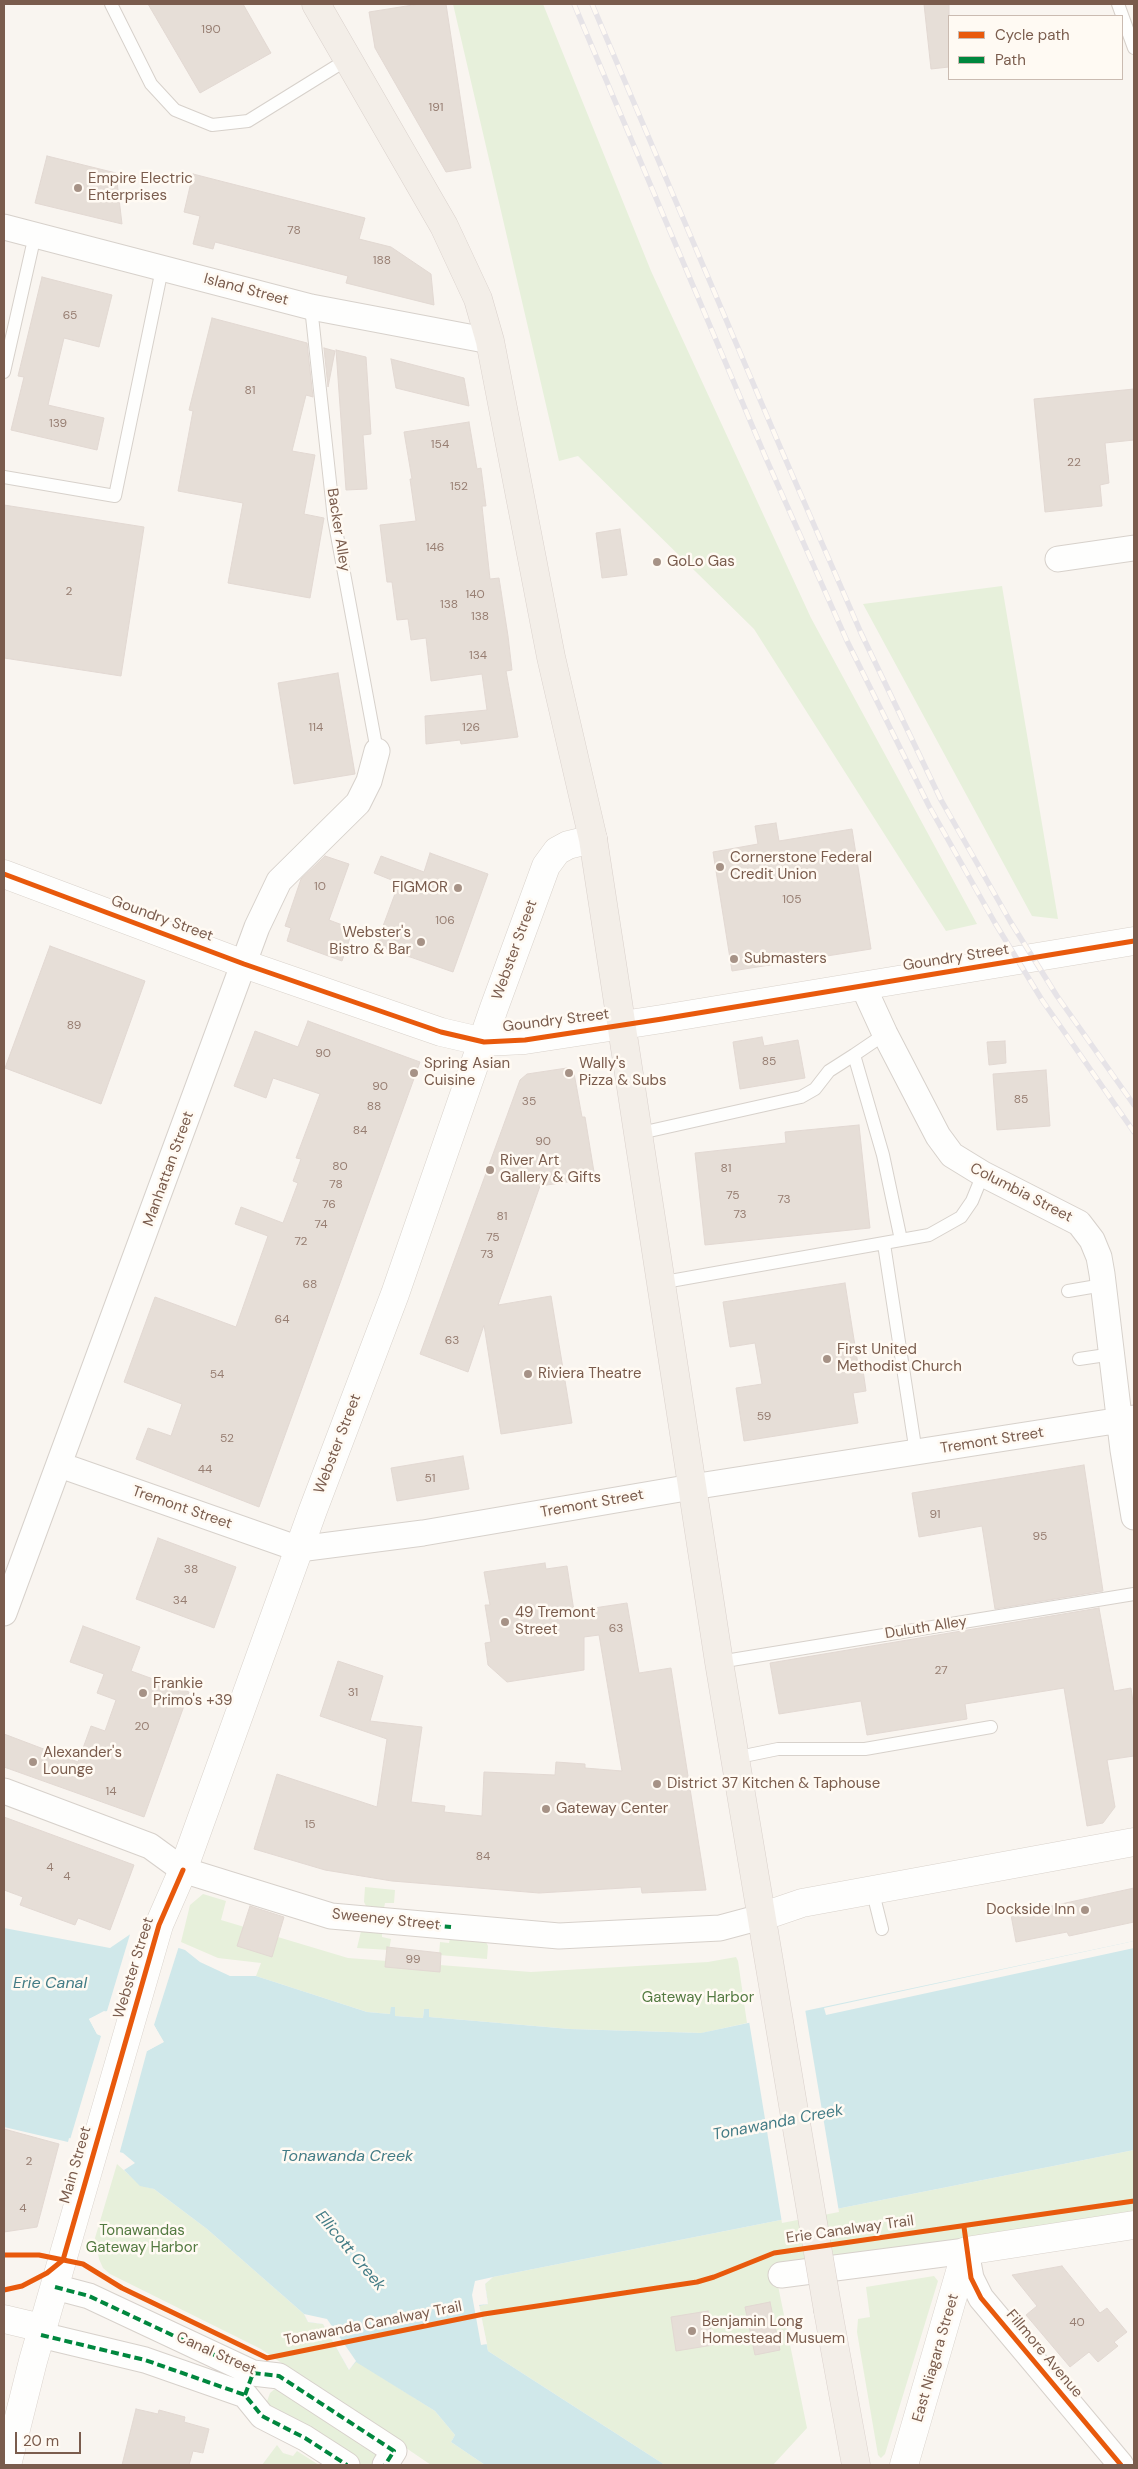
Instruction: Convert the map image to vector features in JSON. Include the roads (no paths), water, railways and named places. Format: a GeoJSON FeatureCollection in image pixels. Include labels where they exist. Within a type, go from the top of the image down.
{"type":"FeatureCollection","features":[{"type":"Feature","properties":{"kind":"main road"},"geometry":{"type":"LineString","coordinates":[[316,4],[444,226],[478,298],[490,341],[551,657],[593,839],[636,1134],[734,1758],[856,2465]]}},
{"type":"Feature","properties":{"kind":"street","name":"Island Street"},"geometry":{"type":"LineString","coordinates":[[4,227],[310,307],[490,341]]}},
{"type":"Feature","properties":{"kind":"street"},"geometry":{"type":"LineString","coordinates":[[1058,559],[1134,548]]}},
{"type":"Feature","properties":{"kind":"street","name":"Manhattan Street"},"geometry":{"type":"LineString","coordinates":[[4,1613],[257,926],[279,881],[358,803],[369,781],[377,751]]}},
{"type":"Feature","properties":{"kind":"street","name":"Webster Street"},"geometry":{"type":"LineString","coordinates":[[115,2076],[159,1925],[182,1870],[299,1549],[395,1294],[484,1042],[494,1008],[551,858],[568,845],[593,839]]}},
{"type":"Feature","properties":{"kind":"street","name":"Goundry Street"},"geometry":{"type":"LineString","coordinates":[[4,874],[244,964],[441,1032],[484,1042],[525,1040],[620,1026],[1134,941]]}},
{"type":"Feature","properties":{"kind":"street","name":"Columbia Street"},"geometry":{"type":"LineString","coordinates":[[863,986],[885,1034],[938,1136],[952,1155],[983,1174],[1080,1223],[1092,1240],[1099,1257],[1113,1354],[1127,1419],[1134,1517]]}},
{"type":"Feature","properties":{"kind":"street","name":"Tremont Street"},"geometry":{"type":"LineString","coordinates":[[60,1465],[299,1549],[423,1533],[692,1487],[1127,1419]]}},
{"type":"Feature","properties":{"kind":"street","name":"Sweeney Street"},"geometry":{"type":"LineString","coordinates":[[4,1791],[150,1846],[182,1870],[331,1916],[558,1936],[720,1928],[760,1917]]}},
{"type":"Feature","properties":{"kind":"street"},"geometry":{"type":"LineString","coordinates":[[760,1917],[802,1903],[1134,1842]]}},
{"type":"Feature","properties":{"kind":"street","name":"Main Street"},"geometry":{"type":"LineString","coordinates":[[7,2465],[17,2421],[115,2076]]}},
{"type":"Feature","properties":{"kind":"street"},"geometry":{"type":"LineString","coordinates":[[781,2275],[1134,2225]]}},
{"type":"Feature","properties":{"kind":"street","name":"East Niagara Street"},"geometry":{"type":"LineString","coordinates":[[904,2465],[966,2250]]}},
{"type":"Feature","properties":{"kind":"street","name":"Fillmore Avenue"},"geometry":{"type":"LineString","coordinates":[[966,2250],[972,2278],[981,2298],[1121,2465]]}},
{"type":"Feature","properties":{"kind":"street","name":"Canal Street"},"geometry":{"type":"LineString","coordinates":[[55,2287],[89,2296],[249,2384],[262,2416],[305,2438],[347,2465]]}},
{"type":"Feature","properties":{"kind":"street"},"geometry":{"type":"LineString","coordinates":[[4,2319],[42,2332]]}},
{"type":"Feature","properties":{"kind":"street","name":"Canal Street"},"geometry":{"type":"LineString","coordinates":[[42,2332],[145,2360],[249,2384],[279,2376],[389,2458]]}},
{"type":"Feature","properties":{"kind":"lane"},"geometry":{"type":"LineString","coordinates":[[111,4],[151,84],[175,110],[212,124],[248,121],[348,59]]}},
{"type":"Feature","properties":{"kind":"lane"},"geometry":{"type":"LineString","coordinates":[[1123,18],[1134,48]]}},
{"type":"Feature","properties":{"kind":"lane"},"geometry":{"type":"LineString","coordinates":[[4,372],[35,235]]}},
{"type":"Feature","properties":{"kind":"lane"},"geometry":{"type":"LineString","coordinates":[[4,477],[115,496],[162,269]]}},
{"type":"Feature","properties":{"kind":"lane","name":"Backer Alley"},"geometry":{"type":"LineString","coordinates":[[310,307],[334,519],[377,751]]}},
{"type":"Feature","properties":{"kind":"lane"},"geometry":{"type":"LineString","coordinates":[[636,1134],[801,1097],[816,1089],[829,1071],[885,1034]]}},
{"type":"Feature","properties":{"kind":"lane"},"geometry":{"type":"LineString","coordinates":[[854,1055],[883,1156],[900,1240]]}},
{"type":"Feature","properties":{"kind":"lane"},"geometry":{"type":"LineString","coordinates":[[659,1283],[929,1235],[961,1217],[972,1201],[983,1174]]}},
{"type":"Feature","properties":{"kind":"lane"},"geometry":{"type":"LineString","coordinates":[[884,1244],[916,1453]]}},
{"type":"Feature","properties":{"kind":"lane"},"geometry":{"type":"LineString","coordinates":[[1068,1291],[1103,1285]]}},
{"type":"Feature","properties":{"kind":"lane"},"geometry":{"type":"LineString","coordinates":[[1079,1359],[1113,1354]]}},
{"type":"Feature","properties":{"kind":"lane","name":"Duluth Alley"},"geometry":{"type":"LineString","coordinates":[[719,1662],[1134,1594]]}},
{"type":"Feature","properties":{"kind":"lane"},"geometry":{"type":"LineString","coordinates":[[734,1758],[778,1749],[866,1748],[991,1728]]}},
{"type":"Feature","properties":{"kind":"lane"},"geometry":{"type":"LineString","coordinates":[[872,1890],[882,1929]]}},
{"type":"Feature","properties":{"kind":"water","name":"Tonawanda Creek"},"geometry":{"type":"Polygon","coordinates":[[[4,1928],[110,1948],[132,1933],[185,1950],[200,1962],[230,1976],[256,1976],[367,2012],[390,2014],[391,2007],[395,2007],[395,2016],[423,2018],[424,2009],[429,2009],[429,2017],[570,2029],[701,2033],[1134,1941],[1134,2150],[493,2277],[485,2284],[488,2304],[479,2306],[488,2351],[665,2465],[485,2465],[451,2442],[455,2435],[435,2411],[356,2362],[349,2370],[323,2324],[308,2322],[304,2314],[207,2229],[154,2189],[140,2186],[124,2170],[135,2163],[123,2153],[69,2138],[68,2142],[4,2127],[4,1928]],[[104,2011],[89,2019],[97,2034],[147,2051],[163,2042],[154,2025],[104,2011]]]}},
{"type":"Feature","properties":{"kind":"railway"},"geometry":{"type":"LineString","coordinates":[[574,4],[765,456],[847,641],[929,806],[995,923],[1042,1000],[1134,1132]]}},
{"type":"Feature","properties":{"kind":"railway"},"geometry":{"type":"LineString","coordinates":[[592,4],[861,633],[941,800],[1010,921],[1057,996],[1134,1105]]}},
{"type":"Feature","properties":{"kind":"place","name":"Empire Electric Enterprises"},"geometry":{"type":"Point","coordinates":[78,188]}},
{"type":"Feature","properties":{"kind":"place","name":"GoLo Gas"},"geometry":{"type":"Point","coordinates":[657,562]}},
{"type":"Feature","properties":{"kind":"place","name":"Cornerstone Federal Credit Union"},"geometry":{"type":"Point","coordinates":[720,867]}},
{"type":"Feature","properties":{"kind":"place","name":"FIGMOR"},"geometry":{"type":"Point","coordinates":[458,888]}},
{"type":"Feature","properties":{"kind":"place","name":"Webster's Bistro & Bar"},"geometry":{"type":"Point","coordinates":[421,942]}},
{"type":"Feature","properties":{"kind":"place","name":"Submasters"},"geometry":{"type":"Point","coordinates":[734,959]}},
{"type":"Feature","properties":{"kind":"place","name":"Spring Asian Cuisine"},"geometry":{"type":"Point","coordinates":[414,1073]}},
{"type":"Feature","properties":{"kind":"place","name":"Wally's Pizza & Subs"},"geometry":{"type":"Point","coordinates":[569,1073]}},
{"type":"Feature","properties":{"kind":"place","name":"River Art Gallery & Gifts"},"geometry":{"type":"Point","coordinates":[490,1170]}},
{"type":"Feature","properties":{"kind":"place","name":"First United Methodist Church"},"geometry":{"type":"Point","coordinates":[827,1359]}},
{"type":"Feature","properties":{"kind":"place","name":"Riviera Theatre"},"geometry":{"type":"Point","coordinates":[528,1374]}},
{"type":"Feature","properties":{"kind":"place","name":"49 Tremont Street"},"geometry":{"type":"Point","coordinates":[505,1622]}},
{"type":"Feature","properties":{"kind":"place","name":"Frankie Primo's +39"},"geometry":{"type":"Point","coordinates":[143,1693]}},
{"type":"Feature","properties":{"kind":"place","name":"Alexander's Lounge"},"geometry":{"type":"Point","coordinates":[33,1762]}},
{"type":"Feature","properties":{"kind":"place","name":"District 37 Kitchen & Taphouse"},"geometry":{"type":"Point","coordinates":[657,1784]}},
{"type":"Feature","properties":{"kind":"place","name":"Gateway Center"},"geometry":{"type":"Point","coordinates":[546,1809]}},
{"type":"Feature","properties":{"kind":"place","name":"Dockside Inn"},"geometry":{"type":"Point","coordinates":[1085,1910]}},
{"type":"Feature","properties":{"kind":"place","name":"Benjamin Long Homestead Musuem"},"geometry":{"type":"Point","coordinates":[692,2331]}},
{"type":"Feature","properties":{"kind":"water label","name":"Erie Canal"},"geometry":{"type":"Point","coordinates":[50,1984]}},
{"type":"Feature","properties":{"kind":"water label","name":"Ellicott Creek"},"geometry":{"type":"Point","coordinates":[350,2251]}},
{"type":"Feature","properties":{"kind":"park label","name":"Gateway Harbor"},"geometry":{"type":"Point","coordinates":[698,1998]}},
{"type":"Feature","properties":{"kind":"park label","name":"Tonawandas Gateway Harbor"},"geometry":{"type":"Point","coordinates":[142,2240]}}]}
